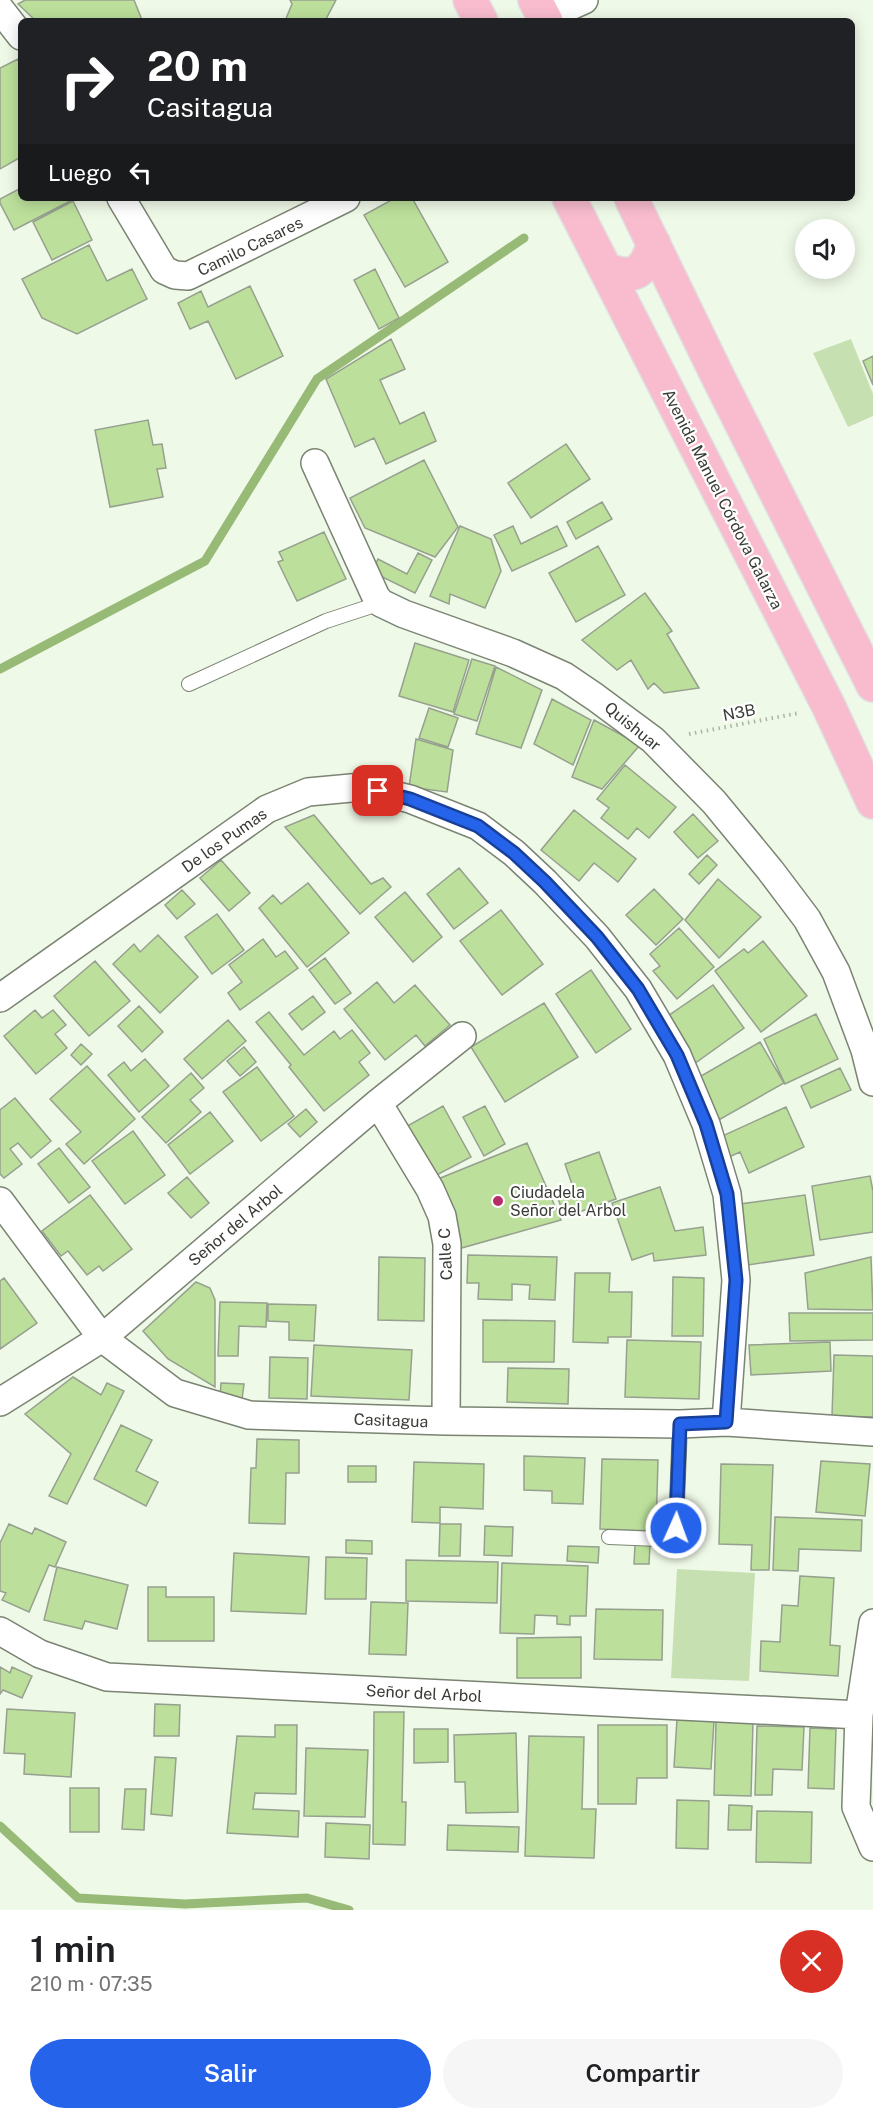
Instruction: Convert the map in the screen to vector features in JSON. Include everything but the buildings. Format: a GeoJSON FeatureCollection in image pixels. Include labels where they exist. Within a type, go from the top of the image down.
{"type":"FeatureCollection","features":[{"type":"Feature","properties":{"kind":"main road"},"geometry":{"type":"LineString","coordinates":[[470,0],[479,18]]}},
{"type":"Feature","properties":{"kind":"main road","name":"Avenida Manuel Córdova Galarza"},"geometry":{"type":"LineString","coordinates":[[571,201],[829,707],[873,802]]}},
{"type":"Feature","properties":{"kind":"main road"},"geometry":{"type":"LineString","coordinates":[[632,201],[873,685]]}},
{"type":"Feature","properties":{"kind":"main road"},"geometry":{"type":"LineString","coordinates":[[605,269],[618,274],[634,273],[645,266],[654,244]]}},
{"type":"Feature","properties":{"kind":"street"},"geometry":{"type":"LineString","coordinates":[[542,13],[584,0]]}},
{"type":"Feature","properties":{"kind":"street"},"geometry":{"type":"LineString","coordinates":[[0,9],[18,32]]}},
{"type":"Feature","properties":{"kind":"street","name":"Camilo Casares"},"geometry":{"type":"LineString","coordinates":[[123,201],[164,270],[175,275],[188,276],[340,201]]}},
{"type":"Feature","properties":{"kind":"street"},"geometry":{"type":"LineString","coordinates":[[315,463],[376,597],[381,603]]}},
{"type":"Feature","properties":{"kind":"street","name":"Quishuar"},"geometry":{"type":"LineString","coordinates":[[381,603],[404,614],[513,652],[564,676],[653,740],[714,802],[807,919],[836,972],[865,1050],[873,1082]]}},
{"type":"Feature","properties":{"kind":"street","name":"De los Pumas"},"geometry":{"type":"LineString","coordinates":[[0,998],[267,809],[308,792],[362,787],[410,799],[478,826],[514,853],[545,882],[597,937],[638,989],[677,1055],[706,1124],[727,1194],[736,1280],[726,1422]]}},
{"type":"Feature","properties":{"kind":"street","name":"Señor del Arbol"},"geometry":{"type":"LineString","coordinates":[[0,1402],[102,1338],[378,1103],[462,1036]]}},
{"type":"Feature","properties":{"kind":"street","name":"Calle C"},"geometry":{"type":"LineString","coordinates":[[378,1103],[430,1189],[442,1216],[447,1244],[446,1421]]}},
{"type":"Feature","properties":{"kind":"street","name":"Casitagua"},"geometry":{"type":"LineString","coordinates":[[0,1201],[102,1338],[175,1393],[249,1415],[446,1421],[680,1424],[726,1422],[873,1432]]}},
{"type":"Feature","properties":{"kind":"street"},"geometry":{"type":"LineString","coordinates":[[873,1623],[859,1715],[856,1807],[873,1848]]}},
{"type":"Feature","properties":{"kind":"street","name":"Señor del Arbol"},"geometry":{"type":"LineString","coordinates":[[0,1631],[40,1654],[106,1677],[859,1715]]}},
{"type":"Feature","properties":{"kind":"lane"},"geometry":{"type":"LineString","coordinates":[[189,684],[326,621],[381,603]]}},
{"type":"Feature","properties":{"kind":"lane"},"geometry":{"type":"LineString","coordinates":[[609,1537],[659,1539],[670,1537],[676,1528],[680,1424]]}},
{"type":"Feature","properties":{"kind":"path","name":"N3B"},"geometry":{"type":"LineString","coordinates":[[653,740],[829,707]]}},
{"type":"Feature","properties":{"kind":"green space"},"geometry":{"type":"Polygon","coordinates":[[[851,339],[873,394],[873,416],[848,427],[813,353],[851,339]]]}},
{"type":"Feature","properties":{"kind":"green space"},"geometry":{"type":"Polygon","coordinates":[[[677,1569],[755,1573],[749,1681],[671,1678],[677,1569]]]}},
{"type":"Feature","properties":{"kind":"waterway"},"geometry":{"type":"LineString","coordinates":[[0,669],[205,561],[317,379],[524,238]]}},
{"type":"Feature","properties":{"kind":"waterway"},"geometry":{"type":"LineString","coordinates":[[0,1826],[78,1898],[185,1904],[307,1898],[349,1910]]}},
{"type":"Feature","properties":{"kind":"place","name":"Ciudadela Señor del Arbol"},"geometry":{"type":"Point","coordinates":[498,1201]}},
{"type":"Feature","properties":{"kind":"route"},"geometry":{"type":"LineString","coordinates":[[378,791],[410,799],[478,826],[514,853],[545,882],[597,937],[638,989],[677,1055],[706,1124],[727,1194],[736,1280],[726,1422],[680,1424],[676,1528]]}}]}
